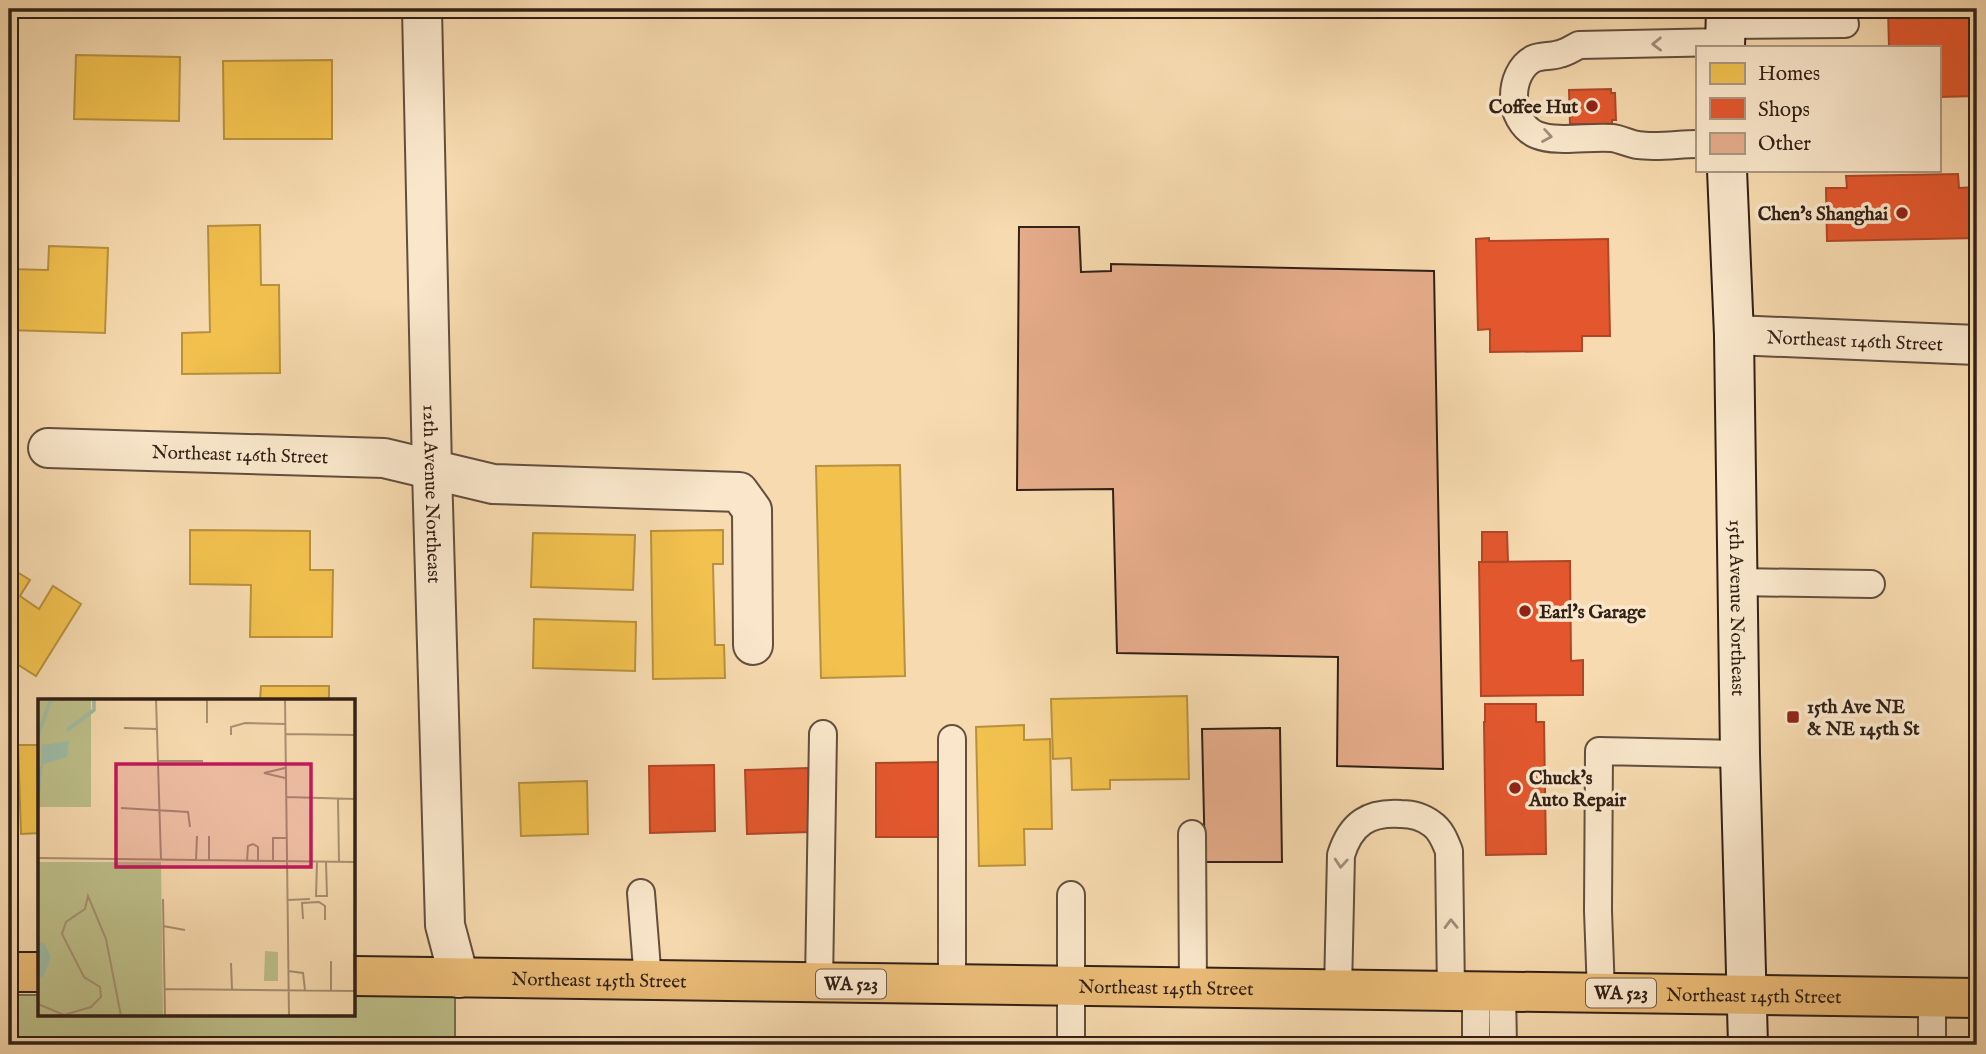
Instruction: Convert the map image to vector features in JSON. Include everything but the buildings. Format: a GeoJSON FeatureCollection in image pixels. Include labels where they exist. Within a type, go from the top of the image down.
{"type":"FeatureCollection","features":[{"type":"Feature","properties":{"kind":"main road"},"geometry":{"type":"LineString","coordinates":[[9,972],[38,972]]}},
{"type":"Feature","properties":{"kind":"main road","name":"Northeast 145th Street"},"geometry":{"type":"LineString","coordinates":[[355,976],[1977,998]]}},
{"type":"Feature","properties":{"kind":"street","name":"12th Avenue Northeast"},"geometry":{"type":"LineString","coordinates":[[422,9],[445,925],[459,978]]}},
{"type":"Feature","properties":{"kind":"street","name":"15th Avenue Northeast"},"geometry":{"type":"LineString","coordinates":[[1727,172],[1734,335],[1740,754],[1748,1045]]}},
{"type":"Feature","properties":{"kind":"street","name":"Northeast 146th Street"},"geometry":{"type":"LineString","coordinates":[[1734,335],[1977,345]]}},
{"type":"Feature","properties":{"kind":"street","name":"Northeast 146th Street"},"geometry":{"type":"LineString","coordinates":[[48,448],[384,458],[493,484],[739,492],[752,510],[753,645]]}},
{"type":"Feature","properties":{"kind":"lane"},"geometry":{"type":"LineString","coordinates":[[1696,144],[1638,145],[1614,138],[1553,138],[1536,135],[1518,117],[1514,105],[1513,93],[1519,73],[1532,60],[1546,55],[1559,55],[1579,45],[1725,31],[1844,24]]}},
{"type":"Feature","properties":{"kind":"lane"},"geometry":{"type":"LineString","coordinates":[[1737,582],[1871,584]]}},
{"type":"Feature","properties":{"kind":"lane"},"geometry":{"type":"LineString","coordinates":[[819,983],[822,734]]}},
{"type":"Feature","properties":{"kind":"lane"},"geometry":{"type":"LineString","coordinates":[[953,739],[953,985]]}},
{"type":"Feature","properties":{"kind":"lane"},"geometry":{"type":"LineString","coordinates":[[1601,993],[1598,911],[1599,751],[1740,754]]}},
{"type":"Feature","properties":{"kind":"lane"},"geometry":{"type":"LineString","coordinates":[[1338,990],[1341,855],[1345,841],[1363,821],[1378,814],[1409,814],[1423,818],[1439,831],[1449,851],[1476,992],[1476,1045]]}},
{"type":"Feature","properties":{"kind":"lane"},"geometry":{"type":"LineString","coordinates":[[1192,834],[1193,988]]}},
{"type":"Feature","properties":{"kind":"lane"},"geometry":{"type":"LineString","coordinates":[[641,893],[648,981]]}},
{"type":"Feature","properties":{"kind":"lane"},"geometry":{"type":"LineString","coordinates":[[1070,1045],[1071,895]]}},
{"type":"Feature","properties":{"kind":"lane"},"geometry":{"type":"LineString","coordinates":[[1476,992],[1503,1045]]}},
{"type":"Feature","properties":{"kind":"lane"},"geometry":{"type":"LineString","coordinates":[[1932,998],[1932,1045]]}},
{"type":"Feature","properties":{"kind":"lane"},"geometry":{"type":"LineString","coordinates":[[1977,998],[1977,1015]]}},
{"type":"Feature","properties":{"kind":"green space"},"geometry":{"type":"Polygon","coordinates":[[[9,995],[38,995],[38,1016],[355,1016],[355,995],[455,995],[455,1045],[9,1045],[9,995]]]}},
{"type":"Feature","properties":{"kind":"place","name":"Coffee Hut"},"geometry":{"type":"Point","coordinates":[1592,106]}},
{"type":"Feature","properties":{"kind":"place","name":"Chen's Shanghai"},"geometry":{"type":"Point","coordinates":[1902,213]}},
{"type":"Feature","properties":{"kind":"place","name":"Earl's Garage"},"geometry":{"type":"Point","coordinates":[1525,611]}},
{"type":"Feature","properties":{"kind":"place","name":"15th Ave NE & NE 145th St"},"geometry":{"type":"Point","coordinates":[1793,717]}},
{"type":"Feature","properties":{"kind":"place","name":"Chuck's Auto Repair"},"geometry":{"type":"Point","coordinates":[1515,788]}}]}
